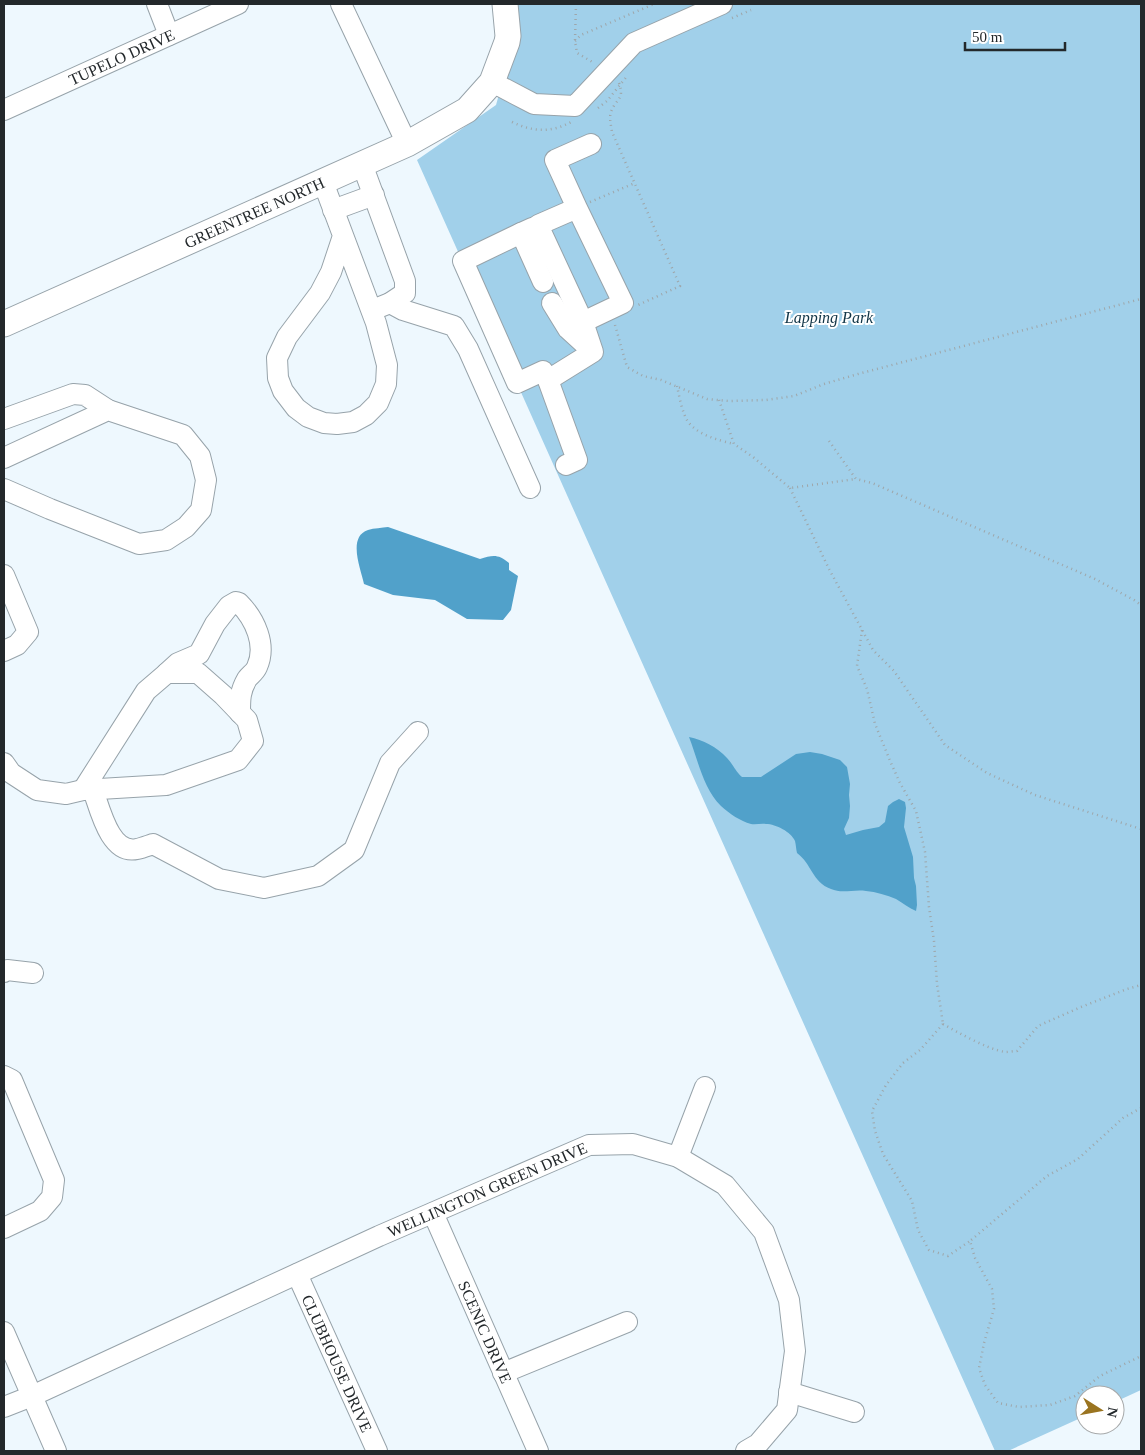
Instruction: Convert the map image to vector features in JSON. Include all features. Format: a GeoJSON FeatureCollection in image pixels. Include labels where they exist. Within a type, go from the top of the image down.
{"type":"FeatureCollection","features":[{"type":"Feature","properties":{"kind":"main road"},"geometry":{"type":"LineString","coordinates":[[492,82],[508,36],[505,4]]}},
{"type":"Feature","properties":{"kind":"main road","name":"GREENTREE NORTH"},"geometry":{"type":"LineString","coordinates":[[4,324],[407,144],[467,110],[492,82]]}},
{"type":"Feature","properties":{"kind":"street"},"geometry":{"type":"LineString","coordinates":[[157,4],[169,34]]}},
{"type":"Feature","properties":{"kind":"street","name":"TUPELO DRIVE"},"geometry":{"type":"LineString","coordinates":[[4,110],[238,4]]}},
{"type":"Feature","properties":{"kind":"street"},"geometry":{"type":"LineString","coordinates":[[341,4],[407,144]]}},
{"type":"Feature","properties":{"kind":"street"},"geometry":{"type":"LineString","coordinates":[[492,82],[534,104],[575,106],[614,79],[634,43],[724,12]]}},
{"type":"Feature","properties":{"kind":"street"},"geometry":{"type":"LineString","coordinates":[[583,322],[623,303],[576,208],[555,160],[591,144]]}},
{"type":"Feature","properties":{"kind":"street"},"geometry":{"type":"LineString","coordinates":[[362,164],[405,281],[405,293],[390,303],[371,310]]}},
{"type":"Feature","properties":{"kind":"street"},"geometry":{"type":"LineString","coordinates":[[323,182],[376,323],[386,365],[386,384],[378,403],[366,415],[353,422],[337,424],[324,423],[308,417],[296,408],[284,391],[278,378],[277,358],[287,336],[320,293],[331,272],[343,236]]}},
{"type":"Feature","properties":{"kind":"street"},"geometry":{"type":"LineString","coordinates":[[333,210],[374,195]]}},
{"type":"Feature","properties":{"kind":"street"},"geometry":{"type":"LineString","coordinates":[[566,465],[578,460],[548,380],[543,371],[517,383],[463,261],[576,208]]}},
{"type":"Feature","properties":{"kind":"street"},"geometry":{"type":"LineString","coordinates":[[529,229],[543,282]]}},
{"type":"Feature","properties":{"kind":"street"},"geometry":{"type":"LineString","coordinates":[[529,229],[583,322],[593,352]]}},
{"type":"Feature","properties":{"kind":"street"},"geometry":{"type":"LineString","coordinates":[[390,303],[403,310],[454,326],[468,349],[530,488]]}},
{"type":"Feature","properties":{"kind":"street"},"geometry":{"type":"LineString","coordinates":[[552,303],[568,329],[593,352]]}},
{"type":"Feature","properties":{"kind":"street"},"geometry":{"type":"LineString","coordinates":[[548,380],[593,352]]}},
{"type":"Feature","properties":{"kind":"street"},"geometry":{"type":"LineString","coordinates":[[4,419],[73,394],[85,395],[108,410],[183,436],[200,456],[206,480],[201,510],[186,527],[166,540],[139,544],[4,489]]}},
{"type":"Feature","properties":{"kind":"street"},"geometry":{"type":"LineString","coordinates":[[4,458],[108,410]]}},
{"type":"Feature","properties":{"kind":"street"},"geometry":{"type":"LineString","coordinates":[[4,575],[28,632],[17,645],[4,652]]}},
{"type":"Feature","properties":{"kind":"street"},"geometry":{"type":"LineString","coordinates":[[88,790],[146,691],[178,663],[199,654],[215,624],[229,606],[236,602],[250,616],[255,626],[259,637],[260,650],[257,668],[248,678],[240,694],[240,713]]}},
{"type":"Feature","properties":{"kind":"street"},"geometry":{"type":"LineString","coordinates":[[4,763],[11,773],[37,790],[66,794],[88,790],[166,785],[238,760],[253,741],[247,720],[198,673],[167,673]]}},
{"type":"Feature","properties":{"kind":"street"},"geometry":{"type":"LineString","coordinates":[[88,790],[110,835],[120,846],[136,850],[152,844],[219,879],[264,888],[318,876],[354,850],[390,763],[418,732]]}},
{"type":"Feature","properties":{"kind":"street"},"geometry":{"type":"LineString","coordinates":[[4,972],[7,970],[34,973]]}},
{"type":"Feature","properties":{"kind":"street"},"geometry":{"type":"LineString","coordinates":[[4,1076],[12,1080],[54,1180],[52,1197],[40,1212],[4,1228]]}},
{"type":"Feature","properties":{"kind":"street"},"geometry":{"type":"LineString","coordinates":[[678,1158],[705,1087]]}},
{"type":"Feature","properties":{"kind":"street","name":"WELLINGTON GREEN DRIVE"},"geometry":{"type":"LineString","coordinates":[[4,1408],[297,1274],[589,1145],[633,1144],[678,1158],[725,1185],[764,1232],[790,1300],[795,1351],[787,1410],[758,1444],[746,1451]]}},
{"type":"Feature","properties":{"kind":"street","name":"SCENIC DRIVE"},"geometry":{"type":"LineString","coordinates":[[433,1213],[538,1451]]}},
{"type":"Feature","properties":{"kind":"street","name":"CLUBHOUSE DRIVE"},"geometry":{"type":"LineString","coordinates":[[297,1274],[378,1451]]}},
{"type":"Feature","properties":{"kind":"street"},"geometry":{"type":"LineString","coordinates":[[503,1373],[627,1322]]}},
{"type":"Feature","properties":{"kind":"street"},"geometry":{"type":"LineString","coordinates":[[4,1332],[56,1451]]}},
{"type":"Feature","properties":{"kind":"street"},"geometry":{"type":"LineString","coordinates":[[789,1392],[854,1412]]}},
{"type":"Feature","properties":{"kind":"path"},"geometry":{"type":"LineString","coordinates":[[576,4],[575,41],[578,53],[614,79],[622,90],[620,98],[610,113],[612,132],[680,286],[636,306]]}},
{"type":"Feature","properties":{"kind":"path"},"geometry":{"type":"LineString","coordinates":[[575,41],[581,35],[654,4]]}},
{"type":"Feature","properties":{"kind":"path"},"geometry":{"type":"LineString","coordinates":[[724,12],[751,10]]}},
{"type":"Feature","properties":{"kind":"path"},"geometry":{"type":"LineString","coordinates":[[614,79],[630,73]]}},
{"type":"Feature","properties":{"kind":"path"},"geometry":{"type":"LineString","coordinates":[[593,112],[607,101],[614,79]]}},
{"type":"Feature","properties":{"kind":"path"},"geometry":{"type":"LineString","coordinates":[[512,122],[525,128],[539,131],[553,130],[566,125]]}},
{"type":"Feature","properties":{"kind":"path"},"geometry":{"type":"LineString","coordinates":[[576,208],[635,183]]}},
{"type":"Feature","properties":{"kind":"path"},"geometry":{"type":"LineString","coordinates":[[618,332],[627,367],[643,376],[677,386],[707,399],[766,400],[794,396],[824,384],[858,374],[1141,299]]}},
{"type":"Feature","properties":{"kind":"path"},"geometry":{"type":"LineString","coordinates":[[677,386],[685,417],[695,428],[712,438],[734,444],[790,488],[829,569],[873,650],[894,670],[945,745],[987,773],[1035,796],[1141,829]]}},
{"type":"Feature","properties":{"kind":"path"},"geometry":{"type":"LineString","coordinates":[[718,400],[734,444]]}},
{"type":"Feature","properties":{"kind":"path"},"geometry":{"type":"LineString","coordinates":[[829,440],[856,479]]}},
{"type":"Feature","properties":{"kind":"path"},"geometry":{"type":"LineString","coordinates":[[790,488],[856,479],[872,483],[1095,579],[1141,605]]}},
{"type":"Feature","properties":{"kind":"path"},"geometry":{"type":"LineString","coordinates":[[862,630],[857,666],[867,689],[875,724],[900,783],[916,811],[925,852],[937,984],[944,1024],[983,1044],[1006,1052],[1017,1050],[1038,1026],[1081,1007],[1141,985]]}},
{"type":"Feature","properties":{"kind":"path"},"geometry":{"type":"LineString","coordinates":[[944,1024],[920,1050],[903,1064],[886,1085],[872,1111],[875,1131],[884,1154],[912,1201],[918,1230],[929,1250],[948,1256],[970,1241],[1047,1176],[1078,1159],[1123,1118],[1141,1108]]}},
{"type":"Feature","properties":{"kind":"path"},"geometry":{"type":"LineString","coordinates":[[970,1241],[975,1258],[992,1289],[994,1309],[979,1368],[985,1385],[998,1403],[1018,1407],[1050,1406],[1075,1396],[1100,1376],[1141,1356]]}},
{"type":"Feature","properties":{"kind":"green space","name":"Lapping Park"},"geometry":{"type":"Polygon","coordinates":[[[507,4],[1141,4],[1141,1390],[1125,1397],[1125,1385],[1075,1385],[1075,1421],[1008,1451],[995,1451],[417,160],[496,105],[512,48],[507,4]]]}},
{"type":"Feature","properties":{"kind":"shaded area"},"geometry":{"type":"Polygon","coordinates":[[[388,527],[480,559],[495,556],[505,560],[509,563],[509,570],[518,576],[511,610],[503,620],[467,619],[435,600],[393,595],[364,584],[358,562],[358,539],[368,530],[388,527]]]}},
{"type":"Feature","properties":{"kind":"shaded area"},"geometry":{"type":"Polygon","coordinates":[[[689,737],[714,747],[729,760],[742,777],[761,777],[796,754],[810,752],[840,760],[847,767],[850,784],[849,818],[844,829],[846,835],[879,827],[885,822],[888,806],[899,799],[905,802],[904,827],[913,857],[916,911],[896,899],[874,892],[839,891],[825,886],[797,853],[795,841],[787,832],[770,824],[747,823],[728,812],[710,791],[689,737]]]}}]}
